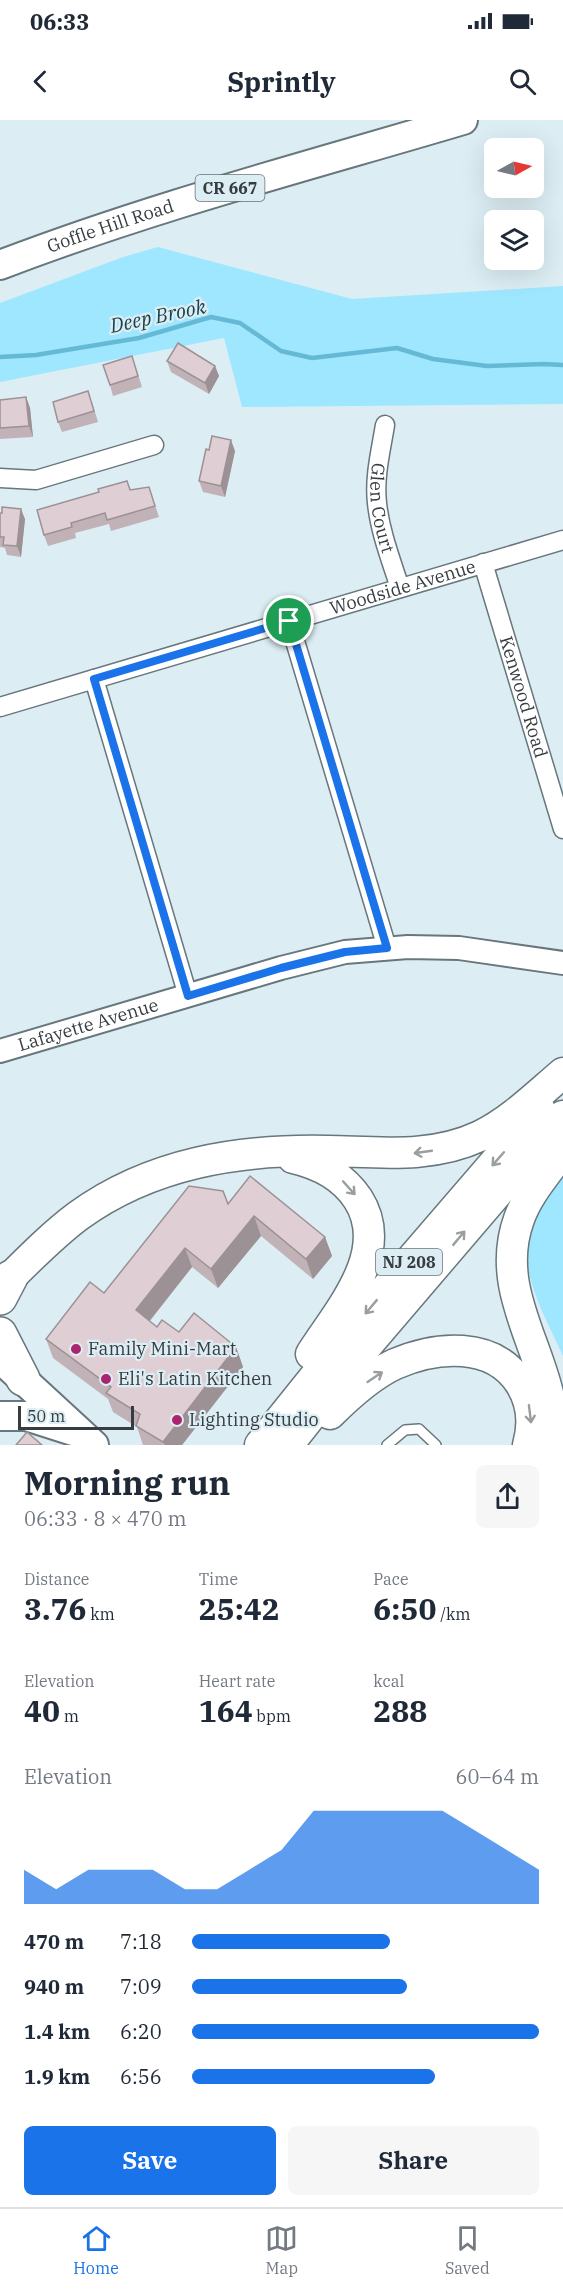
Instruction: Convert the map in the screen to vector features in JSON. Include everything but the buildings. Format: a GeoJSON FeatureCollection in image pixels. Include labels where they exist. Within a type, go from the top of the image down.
{"type":"FeatureCollection","features":[{"type":"Feature","properties":{"kind":"highway"},"geometry":{"type":"LineString","coordinates":[[4,1286],[77,1217],[123,1188],[164,1171],[201,1161],[257,1153],[327,1151],[395,1154],[441,1149],[479,1136],[497,1126],[563,1073]]}},
{"type":"Feature","properties":{"kind":"highway","name":"NJ 208"},"geometry":{"type":"LineString","coordinates":[[260,1445],[378,1298],[563,1082]]}},
{"type":"Feature","properties":{"kind":"highway","name":"NJ 208"},"geometry":{"type":"LineString","coordinates":[[288,1445],[358,1356],[563,1116]]}},
{"type":"Feature","properties":{"kind":"highway"},"geometry":{"type":"LineString","coordinates":[[551,1445],[561,1417],[563,1399],[560,1383],[518,1285],[513,1251],[518,1220],[527,1202],[563,1150]]}},
{"type":"Feature","properties":{"kind":"highway"},"geometry":{"type":"LineString","coordinates":[[253,1445],[350,1293],[368,1256],[370,1239],[363,1206],[339,1177],[303,1160],[257,1153]]}},
{"type":"Feature","properties":{"kind":"highway"},"geometry":{"type":"LineString","coordinates":[[0,1334],[12,1369]]}},
{"type":"Feature","properties":{"kind":"highway"},"geometry":{"type":"LineString","coordinates":[[301,1445],[336,1408],[375,1376],[395,1364],[415,1357],[453,1350],[473,1351],[491,1357],[504,1365],[516,1377],[524,1390],[532,1420],[528,1445]]}},
{"type":"Feature","properties":{"kind":"main road","name":"Goffle Hill Road"},"geometry":{"type":"LineString","coordinates":[[0,265],[85,233],[156,210],[463,120]]}},
{"type":"Feature","properties":{"kind":"main road"},"geometry":{"type":"LineString","coordinates":[[12,1369],[87,1439]]}},
{"type":"Feature","properties":{"kind":"main road"},"geometry":{"type":"LineString","coordinates":[[0,1416],[26,1416],[87,1439]]}},
{"type":"Feature","properties":{"kind":"street","name":"Glen Court"},"geometry":{"type":"LineString","coordinates":[[386,424],[378,466],[377,503],[385,542],[400,588]]}},
{"type":"Feature","properties":{"kind":"street"},"geometry":{"type":"LineString","coordinates":[[0,478],[36,480],[154,445]]}},
{"type":"Feature","properties":{"kind":"street","name":"Woodside Avenue"},"geometry":{"type":"LineString","coordinates":[[0,707],[563,540]]}},
{"type":"Feature","properties":{"kind":"street","name":"Kenwood Road"},"geometry":{"type":"LineString","coordinates":[[483,563],[563,829]]}},
{"type":"Feature","properties":{"kind":"street"},"geometry":{"type":"LineString","coordinates":[[289,621],[387,948]]}},
{"type":"Feature","properties":{"kind":"street"},"geometry":{"type":"LineString","coordinates":[[94,679],[188,996]]}},
{"type":"Feature","properties":{"kind":"street","name":"Lafayette Avenue"},"geometry":{"type":"LineString","coordinates":[[0,1051],[281,968],[345,952],[408,947],[459,948],[563,963]]}},
{"type":"Feature","properties":{"kind":"lane"},"geometry":{"type":"LineString","coordinates":[[387,1445],[405,1430],[418,1428],[436,1445]]}},
{"type":"Feature","properties":{"kind":"shaded area"},"geometry":{"type":"Polygon","coordinates":[[[158,247],[352,299],[563,286],[563,404],[242,407],[224,338],[0,382],[0,303],[123,257],[158,247]]]}},
{"type":"Feature","properties":{"kind":"shaded area"},"geometry":{"type":"Polygon","coordinates":[[[563,1173],[563,1356],[530,1278],[527,1239],[532,1219],[544,1195],[563,1173]]]}},
{"type":"Feature","properties":{"kind":"waterway","name":"Deep Brook"},"geometry":{"type":"LineString","coordinates":[[0,357],[36,355],[139,338],[211,317],[240,323],[281,351],[312,358],[397,348],[433,359],[487,366],[563,365]]}},
{"type":"Feature","properties":{"kind":"place","name":"Family Mini-Mart"},"geometry":{"type":"Point","coordinates":[76,1349]}},
{"type":"Feature","properties":{"kind":"place","name":"Eli's Latin Kitchen"},"geometry":{"type":"Point","coordinates":[106,1379]}},
{"type":"Feature","properties":{"kind":"place","name":"Lighting Studio"},"geometry":{"type":"Point","coordinates":[177,1420]}},
{"type":"Feature","properties":{"kind":"route"},"geometry":{"type":"LineString","coordinates":[[289,621],[329,761],[387,948],[345,952],[281,968],[188,996],[94,679],[289,621]]}}]}
